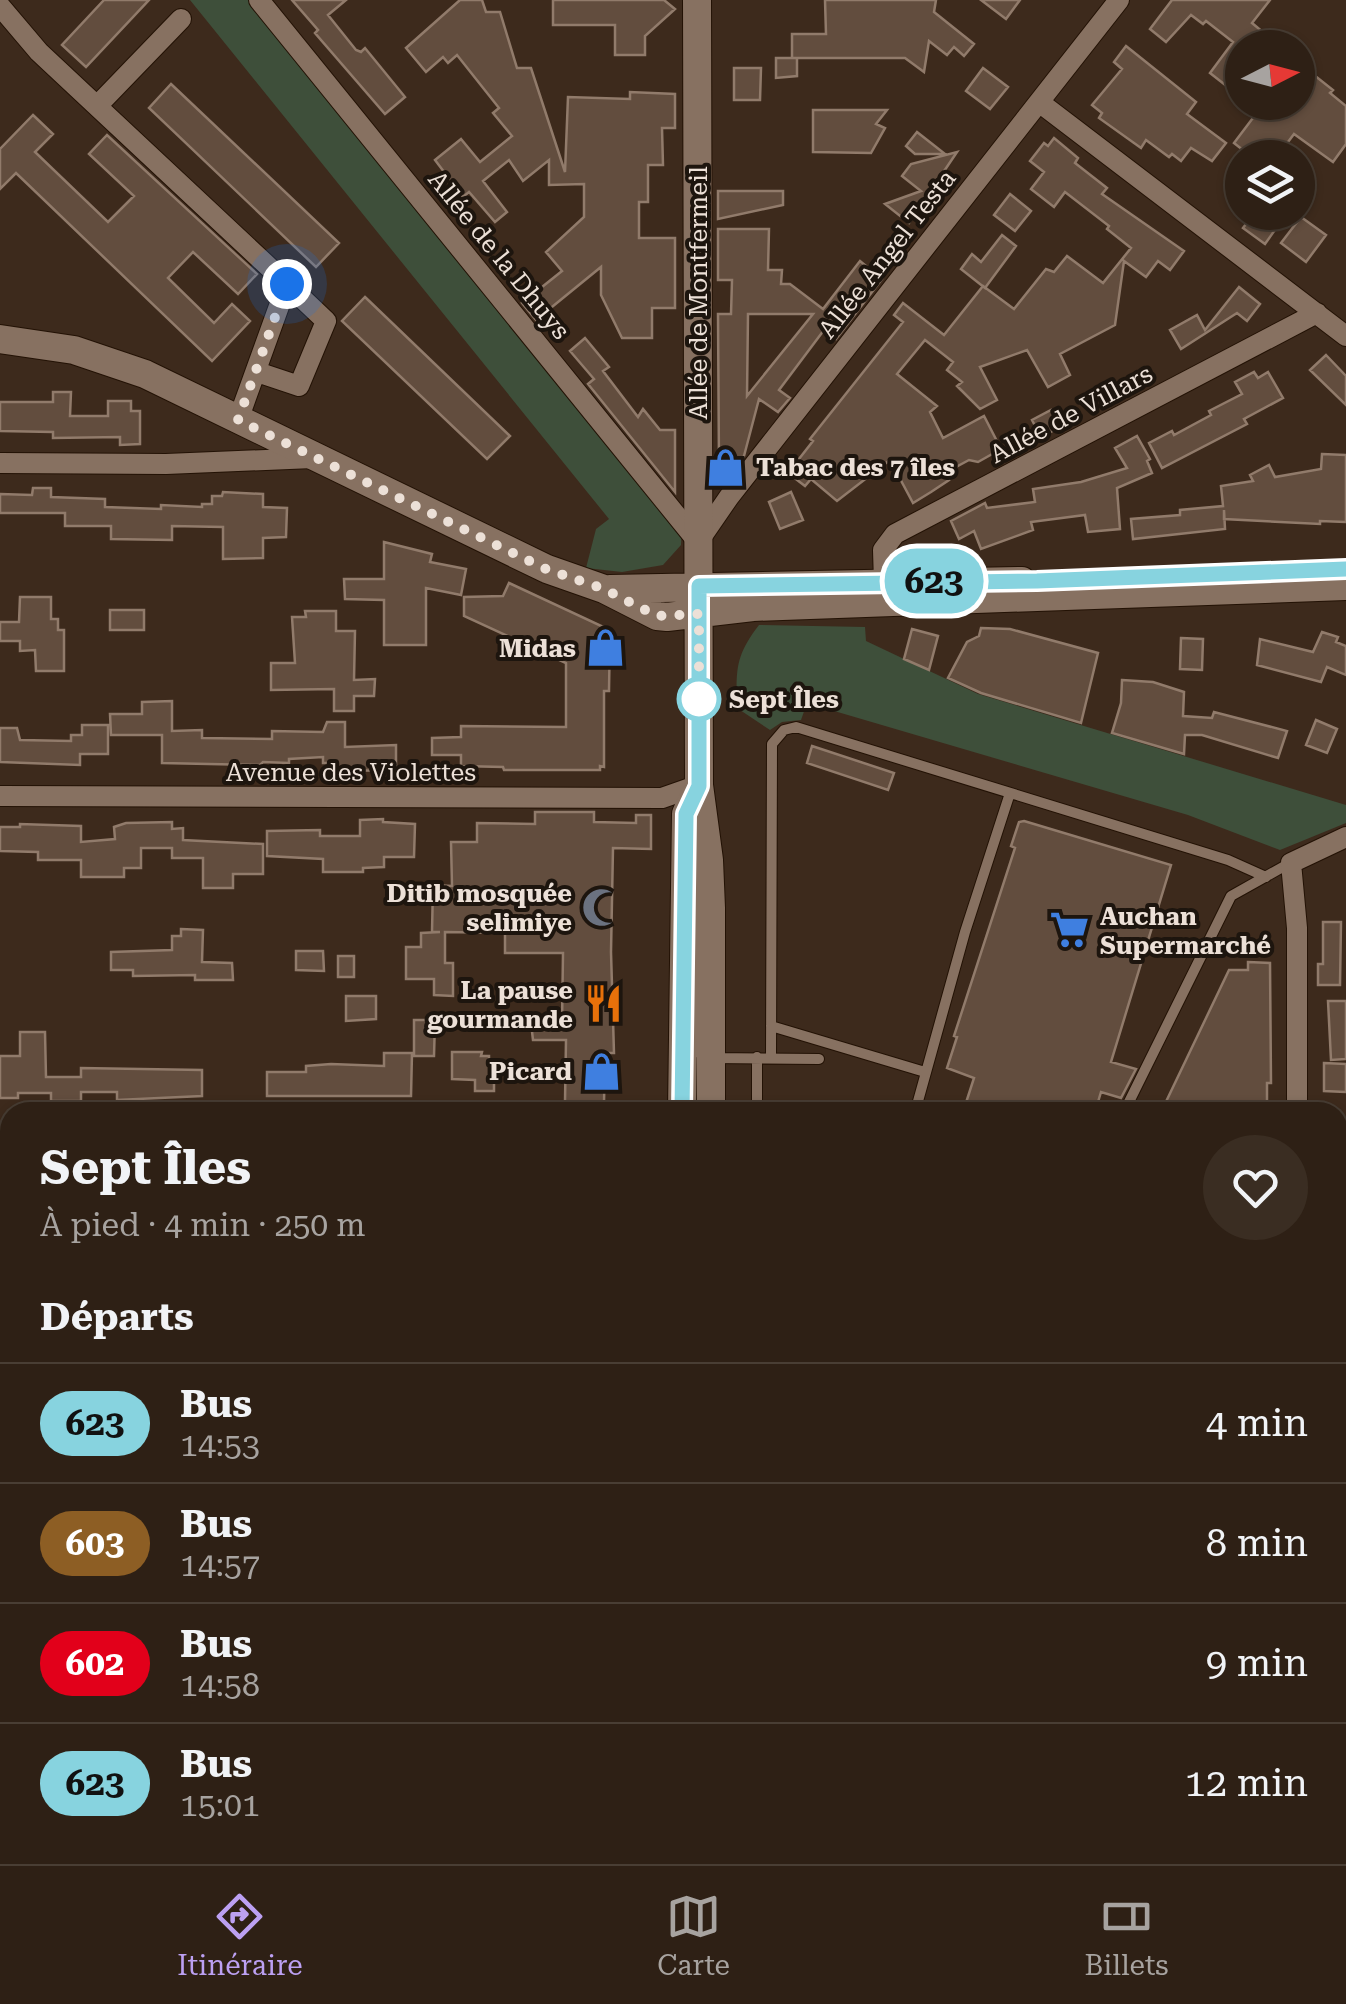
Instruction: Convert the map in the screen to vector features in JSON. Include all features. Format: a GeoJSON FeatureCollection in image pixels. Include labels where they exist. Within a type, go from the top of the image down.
{"type":"FeatureCollection","features":[{"type":"Feature","properties":{"kind":"main road","name":"Allée de Montfermeil"},"geometry":{"type":"LineString","coordinates":[[696,0],[699,786]]}},
{"type":"Feature","properties":{"kind":"main road"},"geometry":{"type":"LineString","coordinates":[[0,338],[74,350],[145,374],[546,569],[604,589],[754,607],[1346,586]]}},
{"type":"Feature","properties":{"kind":"main road"},"geometry":{"type":"LineString","coordinates":[[699,600],[884,582],[1346,570]]}},
{"type":"Feature","properties":{"kind":"main road"},"geometry":{"type":"LineString","coordinates":[[682,1102],[686,814],[699,786]]}},
{"type":"Feature","properties":{"kind":"main road"},"geometry":{"type":"LineString","coordinates":[[699,786],[710,892],[711,1102]]}},
{"type":"Feature","properties":{"kind":"street","name":"Allée de la Dhuys"},"geometry":{"type":"LineString","coordinates":[[260,0],[698,542]]}},
{"type":"Feature","properties":{"kind":"street","name":"Allée Angel Testa"},"geometry":{"type":"LineString","coordinates":[[698,542],[729,496],[1119,0]]}},
{"type":"Feature","properties":{"kind":"street"},"geometry":{"type":"LineString","coordinates":[[0,6],[39,52],[326,321],[299,386],[257,372]]}},
{"type":"Feature","properties":{"kind":"street"},"geometry":{"type":"LineString","coordinates":[[97,106],[182,19]]}},
{"type":"Feature","properties":{"kind":"street"},"geometry":{"type":"LineString","coordinates":[[1038,102],[1346,336]]}},
{"type":"Feature","properties":{"kind":"street"},"geometry":{"type":"LineString","coordinates":[[238,420],[287,284]]}},
{"type":"Feature","properties":{"kind":"street","name":"Allée de Villars"},"geometry":{"type":"LineString","coordinates":[[884,582],[883,550],[896,534],[1316,313]]}},
{"type":"Feature","properties":{"kind":"street"},"geometry":{"type":"LineString","coordinates":[[0,464],[166,464],[318,458]]}},
{"type":"Feature","properties":{"kind":"street","name":"Avenue des Violettes"},"geometry":{"type":"LineString","coordinates":[[0,796],[662,798],[699,786]]}},
{"type":"Feature","properties":{"kind":"street"},"geometry":{"type":"LineString","coordinates":[[1297,1102],[1297,928],[1291,863],[1346,837]]}},
{"type":"Feature","properties":{"kind":"lane"},"geometry":{"type":"LineString","coordinates":[[770,1057],[772,744],[776,736],[796,727],[1228,860],[1266,878]]}},
{"type":"Feature","properties":{"kind":"lane"},"geometry":{"type":"LineString","coordinates":[[918,1102],[965,932],[1010,793]]}},
{"type":"Feature","properties":{"kind":"lane"},"geometry":{"type":"LineString","coordinates":[[1129,1102],[1231,896],[1291,863]]}},
{"type":"Feature","properties":{"kind":"lane"},"geometry":{"type":"LineString","coordinates":[[684,955],[695,987],[695,1051],[710,1058],[819,1059]]}},
{"type":"Feature","properties":{"kind":"lane"},"geometry":{"type":"LineString","coordinates":[[771,1026],[925,1072]]}},
{"type":"Feature","properties":{"kind":"lane"},"geometry":{"type":"LineString","coordinates":[[757,1057],[757,1102]]}},
{"type":"Feature","properties":{"kind":"green space"},"geometry":{"type":"Polygon","coordinates":[[[190,0],[259,0],[682,520],[681,545],[663,565],[622,572],[586,568],[596,529],[609,519],[190,0]]]}},
{"type":"Feature","properties":{"kind":"green space"},"geometry":{"type":"Polygon","coordinates":[[[759,625],[865,627],[866,641],[978,694],[1346,805],[1346,823],[1280,850],[1188,815],[807,703],[801,720],[782,722],[770,730],[737,708],[739,664],[759,625]]]}},
{"type":"Feature","properties":{"kind":"building"},"geometry":{"type":"Polygon","coordinates":[[[104,0],[149,0],[86,67],[62,45],[104,0]]]}},
{"type":"Feature","properties":{"kind":"building"},"geometry":{"type":"Polygon","coordinates":[[[292,0],[346,0],[328,15],[356,50],[361,52],[365,48],[405,97],[385,114],[315,33],[318,30],[292,0]]]}},
{"type":"Feature","properties":{"kind":"building"},"geometry":{"type":"Polygon","coordinates":[[[460,0],[482,0],[486,12],[500,12],[517,68],[531,68],[565,172],[568,97],[630,99],[630,92],[675,94],[675,128],[662,128],[663,165],[648,165],[648,202],[639,202],[639,238],[675,238],[675,308],[652,308],[652,338],[622,338],[601,295],[601,267],[536,320],[522,303],[562,271],[546,252],[584,217],[584,184],[549,185],[549,160],[523,181],[509,160],[483,181],[507,212],[495,222],[469,192],[463,197],[435,160],[461,139],[480,162],[512,136],[493,113],[499,108],[457,55],[448,63],[443,57],[426,72],[406,48],[460,0]]]}},
{"type":"Feature","properties":{"kind":"building"},"geometry":{"type":"Polygon","coordinates":[[[553,0],[664,0],[675,9],[645,36],[645,55],[615,55],[615,25],[553,25],[553,0]]]}},
{"type":"Feature","properties":{"kind":"building"},"geometry":{"type":"Polygon","coordinates":[[[825,0],[936,0],[934,12],[974,44],[964,56],[954,47],[947,55],[929,41],[924,72],[905,58],[792,58],[792,34],[826,34],[825,0]]]}},
{"type":"Feature","properties":{"kind":"building"},"geometry":{"type":"Polygon","coordinates":[[[981,0],[1020,0],[1006,19],[981,0]]]}},
{"type":"Feature","properties":{"kind":"building"},"geometry":{"type":"Polygon","coordinates":[[[1172,0],[1270,0],[1252,23],[1260,30],[1225,30],[1225,36],[1191,15],[1166,42],[1150,29],[1172,0]]]}},
{"type":"Feature","properties":{"kind":"building"},"geometry":{"type":"Polygon","coordinates":[[[1126,46],[1196,102],[1187,114],[1225,142],[1212,161],[1191,148],[1181,161],[1146,140],[1141,148],[1099,118],[1102,113],[1092,105],[1122,69],[1114,62],[1126,46]]]}},
{"type":"Feature","properties":{"kind":"building"},"geometry":{"type":"Polygon","coordinates":[[[1225,53],[1225,85],[1210,73],[1225,53]]]}},
{"type":"Feature","properties":{"kind":"building"},"geometry":{"type":"Polygon","coordinates":[[[776,58],[797,58],[797,76],[776,78],[776,58]]]}},
{"type":"Feature","properties":{"kind":"building"},"geometry":{"type":"Polygon","coordinates":[[[734,68],[761,68],[760,100],[734,100],[734,68]]]}},
{"type":"Feature","properties":{"kind":"building"},"geometry":{"type":"Polygon","coordinates":[[[983,68],[1008,87],[990,109],[966,91],[983,68]]]}},
{"type":"Feature","properties":{"kind":"building"},"geometry":{"type":"Polygon","coordinates":[[[1315,76],[1346,106],[1346,144],[1333,162],[1315,149],[1315,140],[1302,140],[1294,134],[1290,140],[1236,140],[1251,120],[1315,120],[1315,76]]]}},
{"type":"Feature","properties":{"kind":"building"},"geometry":{"type":"Polygon","coordinates":[[[171,84],[339,243],[316,267],[149,108],[171,84]]]}},
{"type":"Feature","properties":{"kind":"building"},"geometry":{"type":"Polygon","coordinates":[[[813,110],[887,110],[876,124],[885,128],[871,153],[813,152],[813,110]]]}},
{"type":"Feature","properties":{"kind":"building"},"geometry":{"type":"Polygon","coordinates":[[[33,115],[53,134],[35,152],[108,222],[134,196],[89,154],[107,135],[257,274],[238,294],[193,252],[168,278],[214,323],[232,304],[250,321],[212,361],[16,173],[0,189],[0,149],[33,115]]]}},
{"type":"Feature","properties":{"kind":"building"},"geometry":{"type":"Polygon","coordinates":[[[917,132],[945,154],[915,154],[906,146],[917,132]]]}},
{"type":"Feature","properties":{"kind":"building"},"geometry":{"type":"Polygon","coordinates":[[[1054,138],[1078,158],[1075,163],[1107,188],[1102,194],[1184,251],[1170,270],[1158,261],[1146,277],[1124,261],[1115,325],[1060,354],[1070,375],[1048,387],[1027,350],[980,367],[997,400],[980,409],[957,386],[962,382],[947,370],[953,362],[925,340],[897,374],[937,406],[930,412],[943,438],[984,416],[1001,449],[945,473],[949,480],[913,503],[890,460],[837,501],[811,479],[805,486],[788,473],[813,441],[810,439],[903,322],[894,315],[903,303],[944,335],[983,286],[1014,309],[1046,269],[1054,272],[1067,256],[1103,283],[1131,248],[1065,192],[1054,207],[1031,189],[1044,172],[1030,161],[1044,143],[1048,146],[1054,138]]]}},
{"type":"Feature","properties":{"kind":"building"},"geometry":{"type":"Polygon","coordinates":[[[957,152],[909,223],[885,204],[921,191],[902,176],[911,164],[957,152]]]}},
{"type":"Feature","properties":{"kind":"building"},"geometry":{"type":"Polygon","coordinates":[[[718,191],[783,191],[783,205],[718,219],[718,191]]]}},
{"type":"Feature","properties":{"kind":"building"},"geometry":{"type":"Polygon","coordinates":[[[1010,194],[1031,211],[1015,231],[994,215],[1010,194]]]}},
{"type":"Feature","properties":{"kind":"building"},"geometry":{"type":"Polygon","coordinates":[[[1315,227],[1326,235],[1306,262],[1281,243],[1291,230],[1315,227]]]}},
{"type":"Feature","properties":{"kind":"building"},"geometry":{"type":"Polygon","coordinates":[[[718,229],[769,229],[768,270],[782,270],[781,284],[790,284],[823,309],[860,261],[882,279],[836,339],[824,330],[779,390],[790,398],[778,412],[759,399],[744,456],[731,472],[719,468],[718,314],[731,314],[732,280],[718,280],[718,229]],[[748,314],[747,396],[813,314],[748,314]]]}},
{"type":"Feature","properties":{"kind":"building"},"geometry":{"type":"Polygon","coordinates":[[[1246,230],[1275,230],[1265,244],[1246,230]]]}},
{"type":"Feature","properties":{"kind":"building"},"geometry":{"type":"Polygon","coordinates":[[[1002,235],[1016,246],[985,288],[961,269],[972,254],[981,262],[1002,235]]]}},
{"type":"Feature","properties":{"kind":"building"},"geometry":{"type":"Polygon","coordinates":[[[1239,287],[1260,304],[1247,321],[1237,313],[1181,349],[1170,330],[1197,315],[1205,330],[1239,287]]]}},
{"type":"Feature","properties":{"kind":"building"},"geometry":{"type":"Polygon","coordinates":[[[365,297],[510,436],[487,459],[342,321],[365,297]]]}},
{"type":"Feature","properties":{"kind":"building"},"geometry":{"type":"Polygon","coordinates":[[[585,338],[609,367],[603,371],[638,417],[643,409],[660,430],[675,430],[675,492],[588,384],[594,379],[570,351],[585,338]]]}},
{"type":"Feature","properties":{"kind":"building"},"geometry":{"type":"Polygon","coordinates":[[[1326,355],[1346,376],[1346,405],[1310,370],[1326,355]]]}},
{"type":"Feature","properties":{"kind":"building"},"geometry":{"type":"Polygon","coordinates":[[[1254,372],[1258,378],[1268,372],[1283,398],[1244,419],[1247,424],[1162,468],[1149,443],[1211,415],[1209,411],[1242,394],[1235,382],[1254,372]]]}},
{"type":"Feature","properties":{"kind":"building"},"geometry":{"type":"Polygon","coordinates":[[[53,392],[71,392],[70,416],[108,416],[108,401],[131,401],[131,411],[140,411],[140,444],[120,445],[120,437],[53,438],[53,432],[0,431],[0,402],[53,402],[53,392]]]}},
{"type":"Feature","properties":{"kind":"building"},"geometry":{"type":"Polygon","coordinates":[[[1051,410],[1060,427],[1041,437],[1032,420],[1051,410]]]}},
{"type":"Feature","properties":{"kind":"building"},"geometry":{"type":"Polygon","coordinates":[[[1137,436],[1150,459],[1147,461],[1152,473],[1117,488],[1120,529],[1088,532],[1085,515],[1031,522],[1033,530],[981,549],[974,531],[959,539],[951,521],[985,503],[987,508],[1035,502],[1033,489],[1081,482],[1127,468],[1115,448],[1137,436]]]}},
{"type":"Feature","properties":{"kind":"building"},"geometry":{"type":"Polygon","coordinates":[[[1322,454],[1346,455],[1346,522],[1224,519],[1225,529],[1133,539],[1131,519],[1223,506],[1221,486],[1253,481],[1250,475],[1269,465],[1275,477],[1321,469],[1322,454]]]}},
{"type":"Feature","properties":{"kind":"building"},"geometry":{"type":"Polygon","coordinates":[[[33,488],[51,488],[51,497],[105,499],[105,507],[161,509],[161,505],[202,507],[212,504],[212,496],[222,496],[223,492],[263,494],[263,507],[287,508],[286,537],[263,538],[263,558],[223,559],[223,527],[172,526],[172,540],[111,539],[111,526],[65,526],[65,513],[0,513],[0,494],[32,495],[33,488]]]}},
{"type":"Feature","properties":{"kind":"building"},"geometry":{"type":"Polygon","coordinates":[[[791,492],[803,520],[780,529],[769,502],[791,492]]]}},
{"type":"Feature","properties":{"kind":"building"},"geometry":{"type":"Polygon","coordinates":[[[384,542],[432,554],[430,562],[466,569],[461,595],[426,588],[426,645],[384,645],[384,600],[345,599],[344,579],[384,579],[384,542]]]}},
{"type":"Feature","properties":{"kind":"building"},"geometry":{"type":"Polygon","coordinates":[[[509,583],[610,630],[609,691],[604,691],[604,767],[600,766],[600,770],[504,770],[461,766],[461,755],[432,755],[432,738],[461,737],[461,726],[566,727],[566,663],[464,616],[464,597],[503,596],[509,583]]]}},
{"type":"Feature","properties":{"kind":"building"},"geometry":{"type":"Polygon","coordinates":[[[20,597],[51,597],[51,619],[58,619],[58,630],[64,630],[64,671],[36,671],[35,650],[20,651],[20,641],[0,641],[0,622],[19,622],[20,597]]]}},
{"type":"Feature","properties":{"kind":"building"},"geometry":{"type":"Polygon","coordinates":[[[110,610],[144,610],[144,630],[110,630],[110,610]]]}},
{"type":"Feature","properties":{"kind":"building"},"geometry":{"type":"Polygon","coordinates":[[[305,611],[336,611],[336,631],[355,631],[354,680],[375,679],[374,696],[354,696],[354,711],[334,711],[334,689],[271,690],[271,663],[295,663],[292,617],[306,617],[305,611]]]}},
{"type":"Feature","properties":{"kind":"building"},"geometry":{"type":"Polygon","coordinates":[[[981,628],[1010,629],[1098,653],[1081,723],[981,693],[948,678],[967,642],[979,636],[981,628]]]}},
{"type":"Feature","properties":{"kind":"building"},"geometry":{"type":"Polygon","coordinates":[[[912,629],[938,636],[929,670],[904,659],[912,629]]]}},
{"type":"Feature","properties":{"kind":"building"},"geometry":{"type":"Polygon","coordinates":[[[1322,632],[1338,637],[1336,642],[1346,646],[1346,675],[1327,667],[1321,682],[1257,665],[1260,639],[1313,652],[1322,632]]]}},
{"type":"Feature","properties":{"kind":"building"},"geometry":{"type":"Polygon","coordinates":[[[1181,638],[1203,639],[1202,670],[1180,669],[1181,638]]]}},
{"type":"Feature","properties":{"kind":"building"},"geometry":{"type":"Polygon","coordinates":[[[1122,680],[1153,682],[1184,692],[1183,716],[1212,718],[1214,712],[1287,731],[1278,758],[1202,735],[1185,735],[1184,754],[1112,733],[1121,703],[1122,680]]]}},
{"type":"Feature","properties":{"kind":"building"},"geometry":{"type":"Polygon","coordinates":[[[172,701],[172,731],[202,730],[202,738],[272,739],[272,731],[323,732],[327,722],[345,722],[345,747],[396,745],[396,771],[334,770],[334,763],[323,763],[323,757],[260,765],[162,763],[162,735],[111,735],[110,714],[142,714],[142,702],[172,701]]]}},
{"type":"Feature","properties":{"kind":"building"},"geometry":{"type":"Polygon","coordinates":[[[1316,720],[1337,729],[1327,753],[1306,745],[1316,720]]]}},
{"type":"Feature","properties":{"kind":"building"},"geometry":{"type":"Polygon","coordinates":[[[82,725],[108,725],[108,754],[80,754],[80,765],[0,762],[0,728],[17,728],[20,740],[71,741],[71,735],[82,735],[82,725]]]}},
{"type":"Feature","properties":{"kind":"building"},"geometry":{"type":"Polygon","coordinates":[[[812,746],[894,773],[888,790],[807,763],[812,746]]]}},
{"type":"Feature","properties":{"kind":"building"},"geometry":{"type":"Polygon","coordinates":[[[535,812],[594,812],[594,822],[636,823],[636,815],[651,815],[651,849],[613,848],[614,1053],[605,1053],[604,1102],[565,1102],[566,1040],[533,1040],[531,1023],[562,1023],[563,953],[505,953],[505,933],[445,932],[445,963],[453,963],[453,996],[434,995],[434,979],[406,979],[406,947],[421,947],[421,933],[440,932],[432,932],[433,885],[452,886],[451,842],[477,842],[477,823],[535,824],[535,812]]]}},
{"type":"Feature","properties":{"kind":"building"},"geometry":{"type":"Polygon","coordinates":[[[360,820],[415,824],[414,857],[384,857],[384,867],[363,868],[363,872],[323,872],[323,859],[267,856],[267,831],[320,830],[320,836],[360,836],[360,820]]]}},
{"type":"Feature","properties":{"kind":"building"},"geometry":{"type":"Polygon","coordinates":[[[172,822],[172,829],[183,828],[183,840],[263,844],[263,874],[233,874],[233,888],[203,888],[203,858],[172,858],[172,848],[141,848],[141,868],[124,868],[124,877],[81,877],[81,860],[38,860],[38,852],[0,851],[0,827],[81,826],[81,842],[115,839],[114,827],[126,823],[172,822]]]}},
{"type":"Feature","properties":{"kind":"building","name":"Auchan Supermarché"},"geometry":{"type":"Polygon","coordinates":[[[1019,822],[1171,865],[1111,1062],[1136,1069],[1121,1098],[1101,1092],[1098,1102],[966,1102],[974,1078],[947,1068],[1015,848],[1011,846],[1019,822]]]}},
{"type":"Feature","properties":{"kind":"building"},"geometry":{"type":"Polygon","coordinates":[[[1323,922],[1341,922],[1340,985],[1318,985],[1318,964],[1323,964],[1323,922]]]}},
{"type":"Feature","properties":{"kind":"building"},"geometry":{"type":"Polygon","coordinates":[[[181,929],[203,930],[202,962],[232,963],[233,980],[195,980],[195,975],[133,976],[133,970],[111,970],[111,952],[172,950],[172,936],[181,936],[181,929]]]}},
{"type":"Feature","properties":{"kind":"building"},"geometry":{"type":"Polygon","coordinates":[[[296,951],[323,951],[324,971],[296,970],[296,951]]]}},
{"type":"Feature","properties":{"kind":"building"},"geometry":{"type":"Polygon","coordinates":[[[338,956],[354,956],[354,977],[338,977],[338,956]]]}},
{"type":"Feature","properties":{"kind":"building"},"geometry":{"type":"Polygon","coordinates":[[[1248,962],[1270,963],[1271,1083],[1267,1083],[1267,1102],[1166,1102],[1229,970],[1248,970],[1248,962]]]}},
{"type":"Feature","properties":{"kind":"building"},"geometry":{"type":"Polygon","coordinates":[[[346,996],[376,996],[376,1019],[346,1021],[346,996]]]}},
{"type":"Feature","properties":{"kind":"building"},"geometry":{"type":"Polygon","coordinates":[[[1328,1001],[1346,1001],[1346,1059],[1331,1060],[1328,1001]]]}},
{"type":"Feature","properties":{"kind":"building"},"geometry":{"type":"Polygon","coordinates":[[[414,1020],[435,1020],[434,1056],[414,1056],[414,1020]]]}},
{"type":"Feature","properties":{"kind":"building"},"geometry":{"type":"Polygon","coordinates":[[[20,1032],[45,1032],[46,1077],[81,1077],[81,1068],[202,1070],[202,1096],[117,1100],[117,1092],[81,1092],[81,1101],[51,1101],[51,1093],[18,1093],[18,1098],[0,1098],[0,1056],[20,1056],[20,1032]]]}},
{"type":"Feature","properties":{"kind":"building"},"geometry":{"type":"Polygon","coordinates":[[[452,1052],[482,1052],[481,1056],[489,1056],[489,1064],[494,1064],[494,1091],[475,1091],[475,1080],[452,1079],[452,1052]]]}},
{"type":"Feature","properties":{"kind":"building"},"geometry":{"type":"Polygon","coordinates":[[[384,1053],[412,1053],[411,1096],[267,1096],[267,1072],[306,1072],[306,1066],[331,1064],[384,1066],[384,1053]]]}},
{"type":"Feature","properties":{"kind":"building"},"geometry":{"type":"Polygon","coordinates":[[[1324,1063],[1346,1064],[1346,1092],[1324,1091],[1324,1063]]]}},
{"type":"Feature","properties":{"kind":"bus line","name":"623"},"geometry":{"type":"LineString","coordinates":[[682,1102],[686,814],[699,786],[699,586],[1037,581],[1346,569]]}},
{"type":"Feature","properties":{"kind":"place","name":"Tabac des 7 îles"},"geometry":{"type":"Point","coordinates":[726,467]}},
{"type":"Feature","properties":{"kind":"place","name":"Midas"},"geometry":{"type":"Point","coordinates":[606,648]}},
{"type":"Feature","properties":{"kind":"place","name":"Sept Îles"},"geometry":{"type":"Point","coordinates":[699,699]}},
{"type":"Feature","properties":{"kind":"place","name":"Ditib mosquée selimiye"},"geometry":{"type":"Point","coordinates":[602,907]}},
{"type":"Feature","properties":{"kind":"place","name":"Auchan Supermarché"},"geometry":{"type":"Point","coordinates":[1070,930]}},
{"type":"Feature","properties":{"kind":"place","name":"La pause gourmande"},"geometry":{"type":"Point","coordinates":[603,1004]}},
{"type":"Feature","properties":{"kind":"place","name":"Picard"},"geometry":{"type":"Point","coordinates":[602,1071]}},
{"type":"Feature","properties":{"kind":"route"},"geometry":{"type":"LineString","coordinates":[[287,284],[238,420],[546,569],[604,589],[657,616],[699,614],[699,718],[699,699]]}}]}
